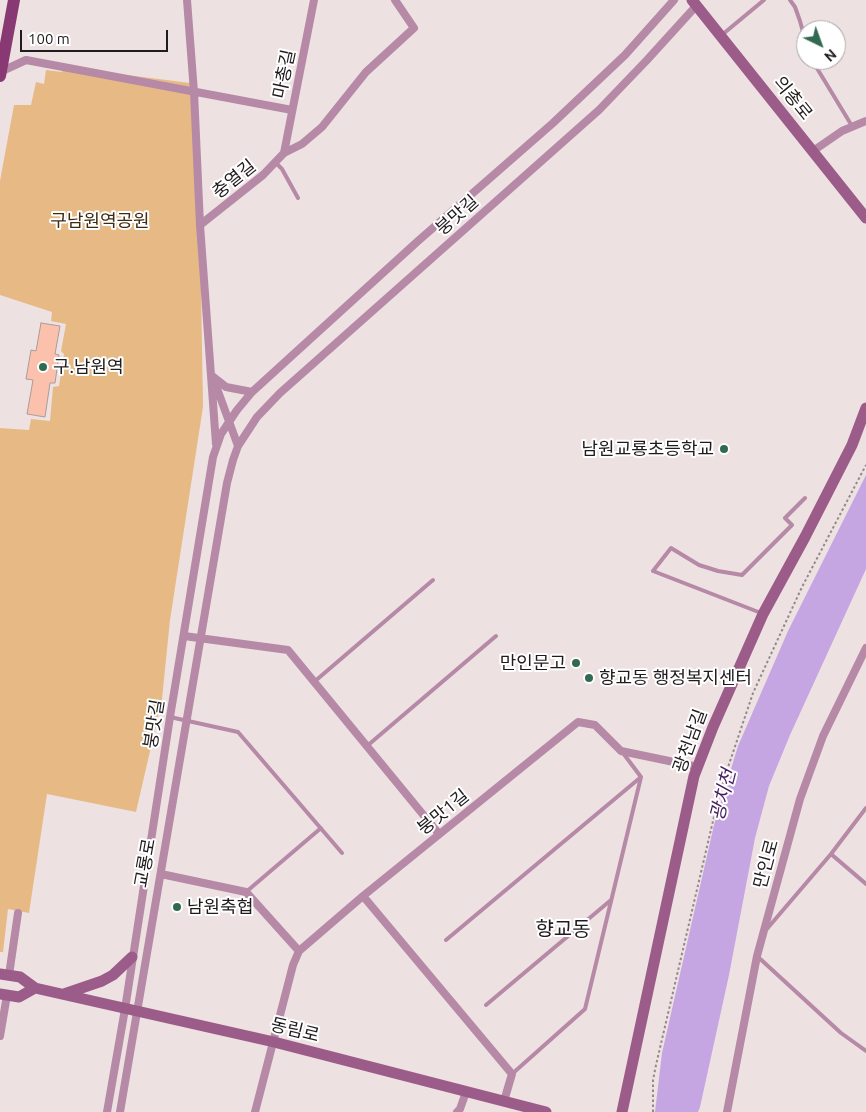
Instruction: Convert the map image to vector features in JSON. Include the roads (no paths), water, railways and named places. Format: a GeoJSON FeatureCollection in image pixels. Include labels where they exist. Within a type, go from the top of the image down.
{"type":"FeatureCollection","features":[{"type":"Feature","properties":{"kind":"main road"},"geometry":{"type":"LineString","coordinates":[[0,73],[14,0]]}},
{"type":"Feature","properties":{"kind":"street","name":"붕맛길"},"geometry":{"type":"LineString","coordinates":[[107,1112],[125,1009],[170,717],[216,445],[200,224],[194,92],[187,0]]}},
{"type":"Feature","properties":{"kind":"street","name":"마총길"},"geometry":{"type":"LineString","coordinates":[[284,153],[314,0]]}},
{"type":"Feature","properties":{"kind":"street"},"geometry":{"type":"LineString","coordinates":[[284,153],[302,144],[322,127],[366,72],[414,28],[395,0]]}},
{"type":"Feature","properties":{"kind":"street","name":"붕맛길"},"geometry":{"type":"LineString","coordinates":[[216,445],[230,421],[252,392],[418,241],[553,123],[625,55],[674,0]]}},
{"type":"Feature","properties":{"kind":"street","name":"붕맛길"},"geometry":{"type":"LineString","coordinates":[[187,720],[227,483],[238,446],[257,417],[280,392],[599,110],[647,60],[696,2]]}},
{"type":"Feature","properties":{"kind":"street","name":"의총로"},"geometry":{"type":"LineString","coordinates":[[696,2],[866,218]]}},
{"type":"Feature","properties":{"kind":"street"},"geometry":{"type":"LineString","coordinates":[[0,73],[26,60],[292,110]]}},
{"type":"Feature","properties":{"kind":"street"},"geometry":{"type":"LineString","coordinates":[[813,151],[842,131],[866,121]]}},
{"type":"Feature","properties":{"kind":"street","name":"충열길"},"geometry":{"type":"LineString","coordinates":[[200,224],[263,175],[284,153]]}},
{"type":"Feature","properties":{"kind":"street"},"geometry":{"type":"LineString","coordinates":[[212,376],[226,387],[252,392]]}},
{"type":"Feature","properties":{"kind":"street","name":"붕맛길"},"geometry":{"type":"LineString","coordinates":[[212,376],[238,446]]}},
{"type":"Feature","properties":{"kind":"street","name":"광천남길"},"geometry":{"type":"LineString","coordinates":[[622,1112],[692,786],[698,767],[713,727],[763,614],[852,445],[866,408]]}},
{"type":"Feature","properties":{"kind":"street"},"geometry":{"type":"LineString","coordinates":[[184,636],[288,650],[439,834]]}},
{"type":"Feature","properties":{"kind":"street","name":"만인로"},"geometry":{"type":"LineString","coordinates":[[727,1112],[757,956],[800,799],[823,736],[866,648]]}},
{"type":"Feature","properties":{"kind":"street","name":"교룡로"},"geometry":{"type":"LineString","coordinates":[[120,1112],[187,720]]}},
{"type":"Feature","properties":{"kind":"street","name":"붕맛1길"},"geometry":{"type":"LineString","coordinates":[[255,1112],[293,965],[299,951],[363,896],[578,722],[595,725],[621,751]]}},
{"type":"Feature","properties":{"kind":"street"},"geometry":{"type":"LineString","coordinates":[[621,751],[698,767]]}},
{"type":"Feature","properties":{"kind":"street"},"geometry":{"type":"LineString","coordinates":[[161,874],[246,892],[299,951]]}},
{"type":"Feature","properties":{"kind":"street"},"geometry":{"type":"LineString","coordinates":[[363,896],[512,1074],[504,1101]]}},
{"type":"Feature","properties":{"kind":"street"},"geometry":{"type":"LineString","coordinates":[[5,975],[18,913]]}},
{"type":"Feature","properties":{"kind":"street"},"geometry":{"type":"LineString","coordinates":[[63,994],[113,975],[132,957]]}},
{"type":"Feature","properties":{"kind":"street","name":"동림로"},"geometry":{"type":"LineString","coordinates":[[5,975],[20,977],[34,988],[274,1042],[546,1112]]}},
{"type":"Feature","properties":{"kind":"street"},"geometry":{"type":"LineString","coordinates":[[0,1036],[3,995],[19,997],[34,988]]}},
{"type":"Feature","properties":{"kind":"street"},"geometry":{"type":"LineString","coordinates":[[457,1112],[460,1109],[466,1092]]}},
{"type":"Feature","properties":{"kind":"street"},"geometry":{"type":"LineString","coordinates":[[730,1099],[733,1112]]}},
{"type":"Feature","properties":{"kind":"lane"},"geometry":{"type":"LineString","coordinates":[[721,36],[764,0]]}},
{"type":"Feature","properties":{"kind":"lane"},"geometry":{"type":"LineString","coordinates":[[790,0],[800,20]]}},
{"type":"Feature","properties":{"kind":"lane"},"geometry":{"type":"LineString","coordinates":[[818,70],[852,126]]}},
{"type":"Feature","properties":{"kind":"lane"},"geometry":{"type":"LineString","coordinates":[[276,163],[282,169],[298,198]]}},
{"type":"Feature","properties":{"kind":"lane"},"geometry":{"type":"LineString","coordinates":[[763,614],[653,571],[671,548],[699,566],[718,572],[742,575],[792,525],[785,518],[805,498]]}},
{"type":"Feature","properties":{"kind":"lane"},"geometry":{"type":"LineString","coordinates":[[314,682],[433,580]]}},
{"type":"Feature","properties":{"kind":"lane"},"geometry":{"type":"LineString","coordinates":[[367,746],[496,636]]}},
{"type":"Feature","properties":{"kind":"lane"},"geometry":{"type":"LineString","coordinates":[[170,717],[238,732],[342,853]]}},
{"type":"Feature","properties":{"kind":"lane"},"geometry":{"type":"LineString","coordinates":[[621,751],[641,777]]}},
{"type":"Feature","properties":{"kind":"lane"},"geometry":{"type":"LineString","coordinates":[[512,1074],[585,1009],[641,777]]}},
{"type":"Feature","properties":{"kind":"lane"},"geometry":{"type":"LineString","coordinates":[[446,940],[641,777]]}},
{"type":"Feature","properties":{"kind":"lane"},"geometry":{"type":"LineString","coordinates":[[763,934],[831,854],[866,808]]}},
{"type":"Feature","properties":{"kind":"lane"},"geometry":{"type":"LineString","coordinates":[[246,892],[321,828]]}},
{"type":"Feature","properties":{"kind":"lane"},"geometry":{"type":"LineString","coordinates":[[831,854],[866,884]]}},
{"type":"Feature","properties":{"kind":"lane"},"geometry":{"type":"LineString","coordinates":[[486,1005],[611,900]]}},
{"type":"Feature","properties":{"kind":"lane"},"geometry":{"type":"LineString","coordinates":[[757,956],[842,1033],[866,1051]]}},
{"type":"Feature","properties":{"kind":"place","name":"구.남원역"},"geometry":{"type":"Point","coordinates":[43,367]}},
{"type":"Feature","properties":{"kind":"place","name":"남원교룡초등학교"},"geometry":{"type":"Point","coordinates":[724,449]}},
{"type":"Feature","properties":{"kind":"place","name":"만인문고"},"geometry":{"type":"Point","coordinates":[576,663]}},
{"type":"Feature","properties":{"kind":"place","name":"향교동 행정복지센터"},"geometry":{"type":"Point","coordinates":[589,678]}},
{"type":"Feature","properties":{"kind":"place","name":"남원축협"},"geometry":{"type":"Point","coordinates":[177,907]}},
{"type":"Feature","properties":{"kind":"district","name":"향교동"},"geometry":{"type":"Point","coordinates":[563,929]}},
{"type":"Feature","properties":{"kind":"park label","name":"구남원역공원"},"geometry":{"type":"Point","coordinates":[100,221]}},
{"type":"Feature","properties":{"kind":"water label","name":"광치천"},"geometry":{"type":"Point","coordinates":[723,795]}}]}
